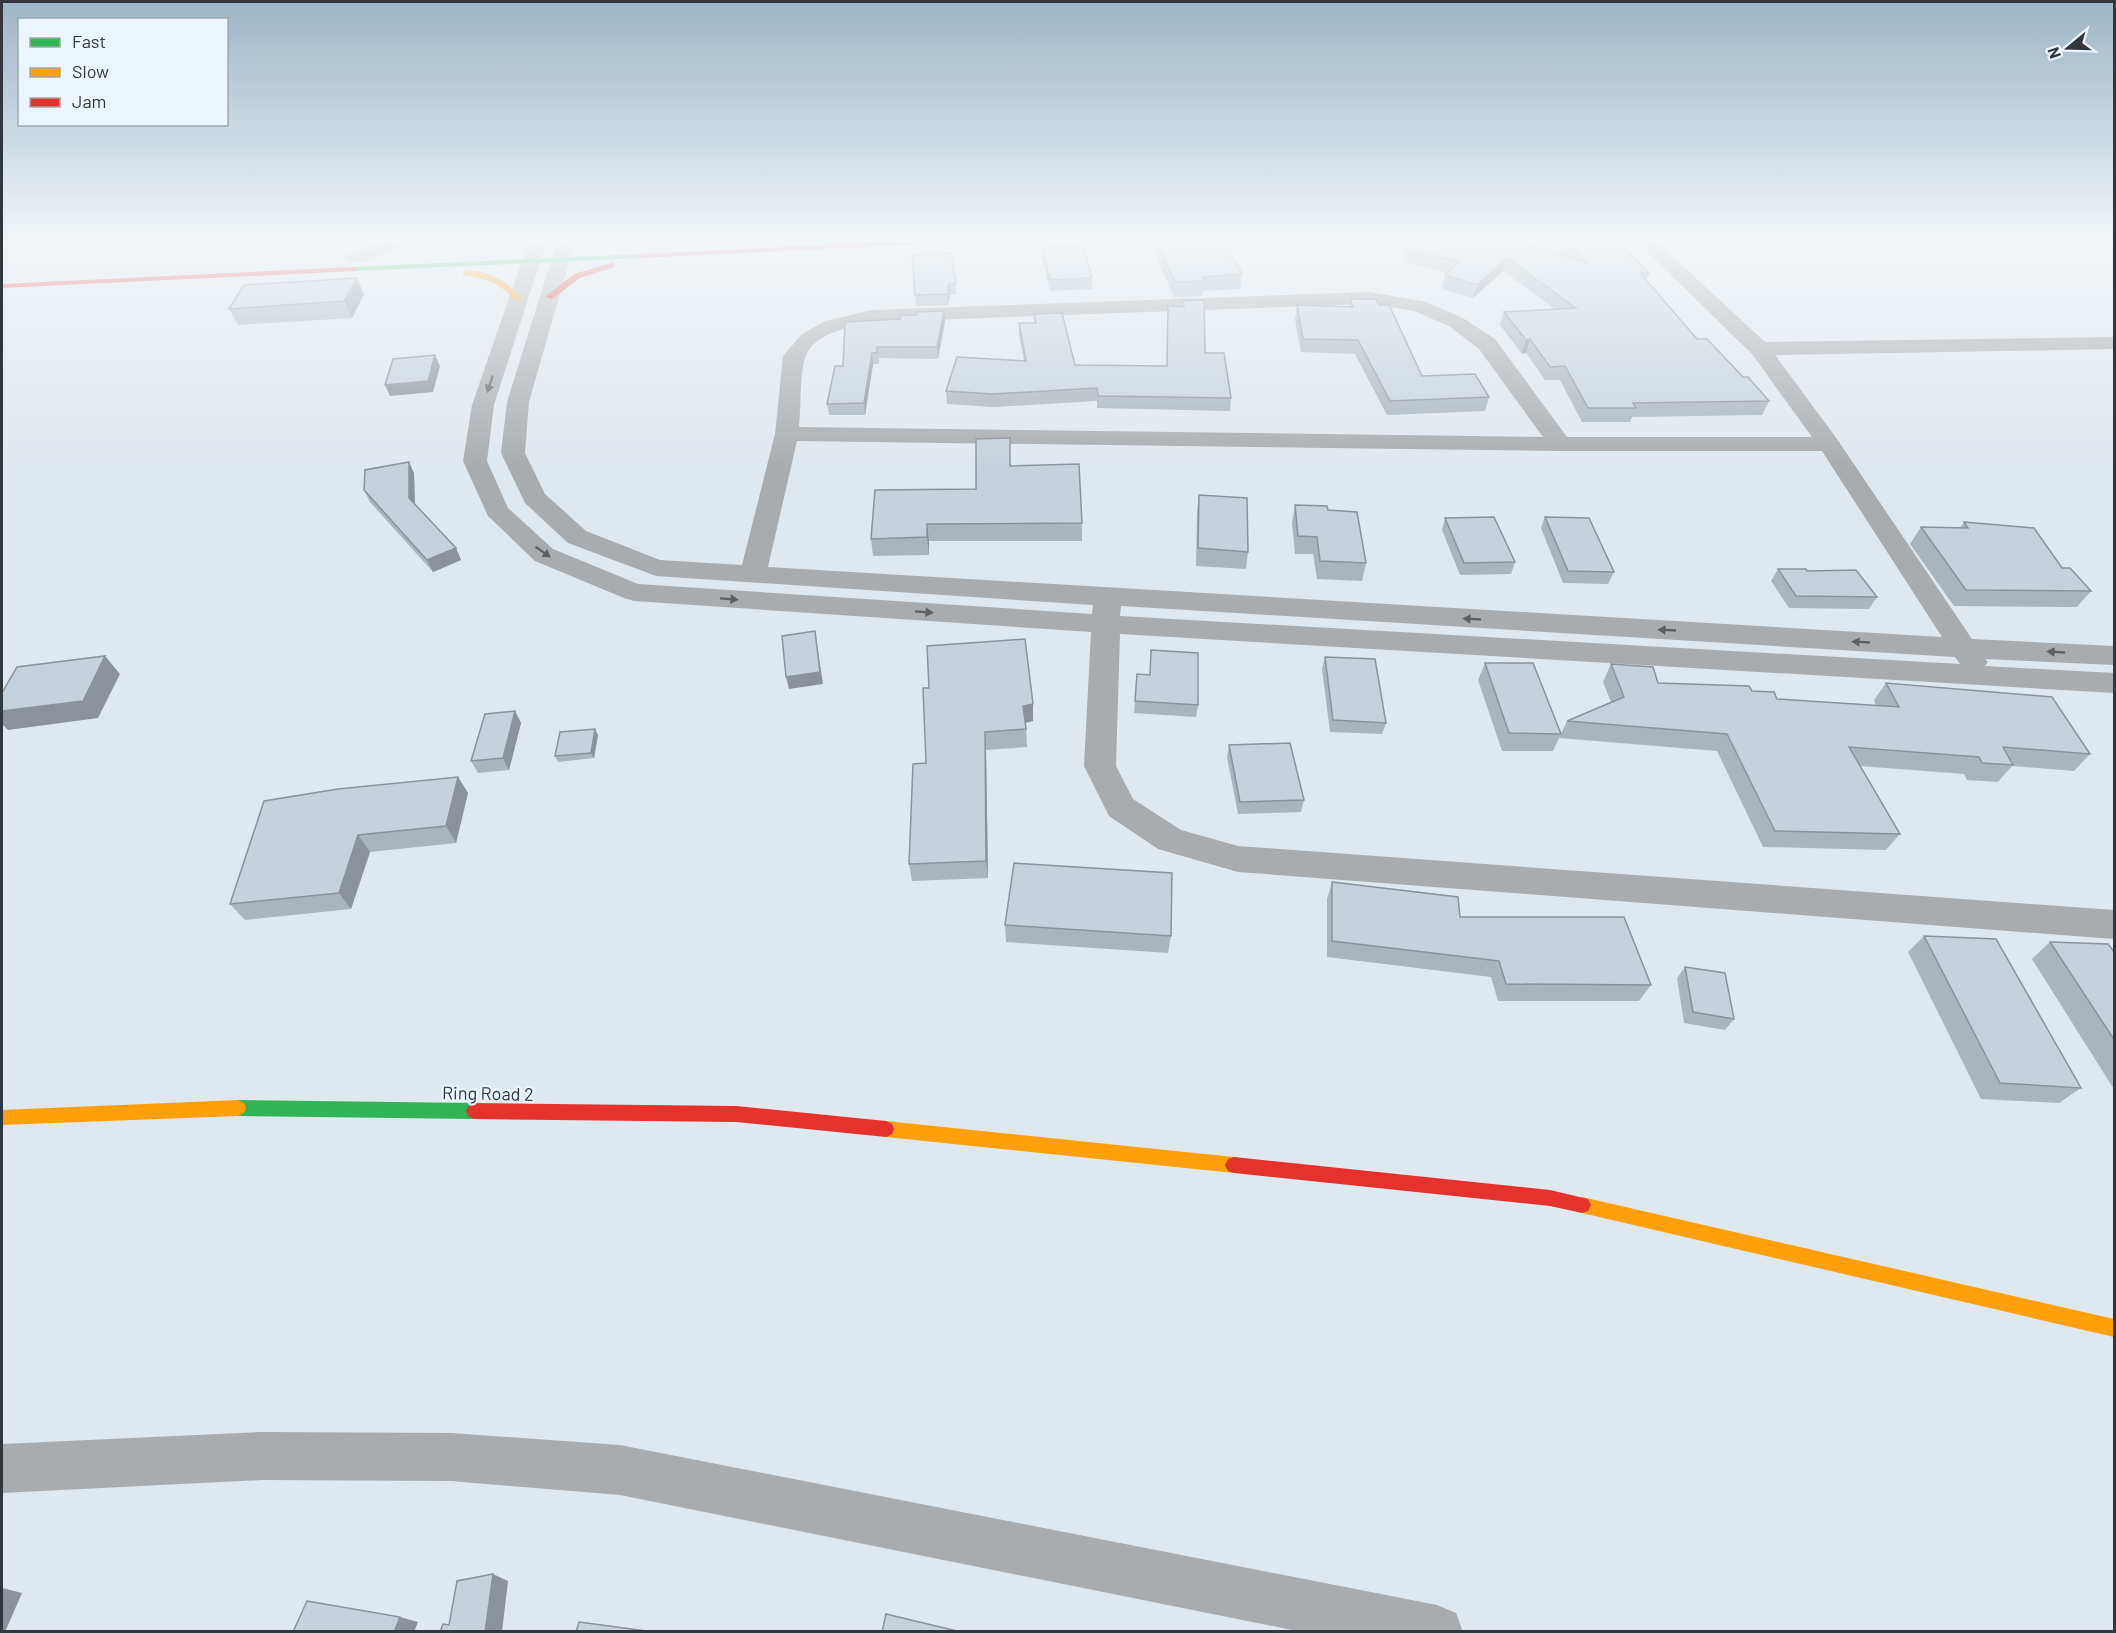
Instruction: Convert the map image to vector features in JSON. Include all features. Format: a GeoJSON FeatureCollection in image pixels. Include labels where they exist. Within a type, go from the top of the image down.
{"type":"FeatureCollection","features":[{"type":"Feature","properties":{"kind":"street"},"geometry":{"type":"LineString","coordinates":[[512,316],[483,405],[475,460],[497,511],[544,555],[634,592],[1106,610],[2115,655]]}},
{"type":"Feature","properties":{"kind":"street"},"geometry":{"type":"LineString","coordinates":[[543,316],[518,402],[513,453],[534,498],[577,537],[656,568],[753,575],[1106,610],[1982,676],[2115,683]]}},
{"type":"Feature","properties":{"kind":"street"},"geometry":{"type":"LineString","coordinates":[[753,575],[787,434],[794,356],[809,338],[832,325],[871,316]]}},
{"type":"Feature","properties":{"kind":"street"},"geometry":{"type":"LineString","coordinates":[[1443,316],[1456,322],[1487,344],[1560,444]]}},
{"type":"Feature","properties":{"kind":"street"},"geometry":{"type":"LineString","coordinates":[[1725,316],[1760,349],[1829,444],[1982,676]]}},
{"type":"Feature","properties":{"kind":"street"},"geometry":{"type":"LineString","coordinates":[[1760,349],[2115,343]]}},
{"type":"Feature","properties":{"kind":"street"},"geometry":{"type":"LineString","coordinates":[[787,434],[1560,444],[1829,444]]}},
{"type":"Feature","properties":{"kind":"street"},"geometry":{"type":"LineString","coordinates":[[1106,610],[1100,766],[1121,807],[1170,840],[1238,859],[2115,925]]}},
{"type":"Feature","properties":{"kind":"street","name":"Ring Road 2"},"geometry":{"type":"LineString","coordinates":[[2,1118],[216,1108],[736,1114],[1550,1198],[2115,1328]]}},
{"type":"Feature","properties":{"kind":"street"},"geometry":{"type":"LineString","coordinates":[[2,1469],[286,1456],[451,1457],[620,1470],[1437,1632]]}},
{"type":"Feature","properties":{"kind":"building"},"geometry":{"type":"Polygon","coordinates":[[[901,316],[943,316],[937,347],[877,347],[877,353],[872,353],[864,403],[827,404],[835,366],[843,366],[845,322],[900,319],[901,316]]]}},
{"type":"Feature","properties":{"kind":"building"},"geometry":{"type":"Polygon","coordinates":[[[1034,316],[1063,316],[1075,365],[1167,366],[1168,316],[1204,316],[1205,353],[1224,353],[1231,398],[1098,396],[1097,388],[992,394],[946,391],[957,357],[1026,361],[1019,323],[1036,323],[1034,316]]]}},
{"type":"Feature","properties":{"kind":"building"},"geometry":{"type":"Polygon","coordinates":[[[1299,316],[1394,316],[1422,376],[1475,374],[1489,397],[1390,401],[1358,340],[1303,339],[1299,316]]]}},
{"type":"Feature","properties":{"kind":"building"},"geometry":{"type":"Polygon","coordinates":[[[1507,316],[1677,316],[1697,339],[1707,339],[1743,377],[1748,377],[1769,401],[1633,403],[1636,408],[1588,408],[1565,366],[1550,367],[1530,339],[1526,340],[1507,316]]]}},
{"type":"Feature","properties":{"kind":"building"},"geometry":{"type":"Polygon","coordinates":[[[435,355],[428,381],[385,385],[393,359],[435,355]]]}},
{"type":"Feature","properties":{"kind":"building"},"geometry":{"type":"Polygon","coordinates":[[[1010,438],[1010,466],[1079,464],[1082,523],[927,524],[927,537],[871,539],[875,490],[976,489],[976,439],[1010,438]]]}},
{"type":"Feature","properties":{"kind":"building"},"geometry":{"type":"Polygon","coordinates":[[[409,462],[409,498],[456,548],[427,560],[364,490],[365,470],[409,462]]]}},
{"type":"Feature","properties":{"kind":"building"},"geometry":{"type":"Polygon","coordinates":[[[1199,495],[1247,498],[1248,552],[1198,548],[1199,495]]]}},
{"type":"Feature","properties":{"kind":"building"},"geometry":{"type":"Polygon","coordinates":[[[1295,505],[1327,506],[1328,510],[1357,512],[1366,563],[1320,561],[1317,537],[1298,536],[1295,505]]]}},
{"type":"Feature","properties":{"kind":"building"},"geometry":{"type":"Polygon","coordinates":[[[1494,517],[1515,562],[1464,563],[1445,518],[1494,517]]]}},
{"type":"Feature","properties":{"kind":"building"},"geometry":{"type":"Polygon","coordinates":[[[1545,517],[1589,518],[1614,572],[1568,571],[1545,517]]]}},
{"type":"Feature","properties":{"kind":"building"},"geometry":{"type":"Polygon","coordinates":[[[1964,522],[2034,528],[2062,568],[2070,568],[2091,591],[1966,590],[1921,527],[1968,528],[1964,522]]]}},
{"type":"Feature","properties":{"kind":"building"},"geometry":{"type":"Polygon","coordinates":[[[1778,569],[1856,570],[1877,597],[1796,596],[1778,569]]]}},
{"type":"Feature","properties":{"kind":"building"},"geometry":{"type":"Polygon","coordinates":[[[815,631],[820,672],[786,677],[782,636],[815,631]]]}},
{"type":"Feature","properties":{"kind":"building"},"geometry":{"type":"Polygon","coordinates":[[[1025,639],[1033,704],[1023,706],[1026,729],[985,732],[986,861],[909,864],[913,764],[926,763],[923,688],[929,688],[927,646],[1025,639]]]}},
{"type":"Feature","properties":{"kind":"building"},"geometry":{"type":"Polygon","coordinates":[[[1151,650],[1198,653],[1198,705],[1135,701],[1137,674],[1150,675],[1151,650]]]}},
{"type":"Feature","properties":{"kind":"building"},"geometry":{"type":"Polygon","coordinates":[[[105,656],[83,701],[2,711],[2,693],[17,667],[105,656]]]}},
{"type":"Feature","properties":{"kind":"building"},"geometry":{"type":"Polygon","coordinates":[[[1325,657],[1375,659],[1386,723],[1333,720],[1325,657]]]}},
{"type":"Feature","properties":{"kind":"building"},"geometry":{"type":"Polygon","coordinates":[[[1485,663],[1533,663],[1561,734],[1509,733],[1485,663]]]}},
{"type":"Feature","properties":{"kind":"building"},"geometry":{"type":"Polygon","coordinates":[[[1611,664],[1653,667],[1658,683],[1749,686],[1752,691],[1774,692],[1777,699],[1899,707],[1886,683],[2052,697],[2090,754],[2003,747],[2013,765],[1982,763],[1979,757],[1849,747],[1900,834],[1775,831],[1727,734],[1567,721],[1624,697],[1611,664]]]}},
{"type":"Feature","properties":{"kind":"building"},"geometry":{"type":"Polygon","coordinates":[[[515,711],[503,758],[471,761],[485,714],[515,711]]]}},
{"type":"Feature","properties":{"kind":"building"},"geometry":{"type":"Polygon","coordinates":[[[595,729],[591,753],[555,756],[560,732],[595,729]]]}},
{"type":"Feature","properties":{"kind":"building"},"geometry":{"type":"Polygon","coordinates":[[[1290,743],[1304,800],[1240,802],[1229,745],[1290,743]]]}},
{"type":"Feature","properties":{"kind":"building"},"geometry":{"type":"Polygon","coordinates":[[[458,777],[446,826],[358,835],[339,893],[230,904],[264,801],[338,789],[458,777]]]}},
{"type":"Feature","properties":{"kind":"building"},"geometry":{"type":"Polygon","coordinates":[[[1014,863],[1172,873],[1171,936],[1005,925],[1014,863]]]}},
{"type":"Feature","properties":{"kind":"building"},"geometry":{"type":"Polygon","coordinates":[[[1332,882],[1458,897],[1460,917],[1624,917],[1651,985],[1506,984],[1499,961],[1332,941],[1332,882]]]}},
{"type":"Feature","properties":{"kind":"building"},"geometry":{"type":"Polygon","coordinates":[[[1924,936],[1996,939],[2081,1088],[2000,1083],[1924,936]]]}},
{"type":"Feature","properties":{"kind":"building"},"geometry":{"type":"Polygon","coordinates":[[[2050,942],[2108,944],[2115,953],[2115,1041],[2050,942]]]}},
{"type":"Feature","properties":{"kind":"building"},"geometry":{"type":"Polygon","coordinates":[[[1685,967],[1725,973],[1734,1019],[1693,1012],[1685,967]]]}},
{"type":"Feature","properties":{"kind":"building"},"geometry":{"type":"Polygon","coordinates":[[[493,1574],[485,1632],[440,1632],[443,1624],[449,1625],[457,1581],[493,1574]]]}},
{"type":"Feature","properties":{"kind":"building"},"geometry":{"type":"Polygon","coordinates":[[[307,1601],[400,1617],[394,1632],[293,1632],[307,1601]]]}},
{"type":"Feature","properties":{"kind":"building"},"geometry":{"type":"Polygon","coordinates":[[[886,1614],[961,1632],[882,1632],[886,1614]]]}},
{"type":"Feature","properties":{"kind":"building"},"geometry":{"type":"Polygon","coordinates":[[[579,1622],[654,1632],[576,1632],[579,1622]]]}},
{"type":"Feature","properties":{"kind":"traffic: fast"},"geometry":{"type":"LineString","coordinates":[[238,1108],[474,1111]]}},
{"type":"Feature","properties":{"kind":"traffic: slow"},"geometry":{"type":"LineString","coordinates":[[2,1118],[238,1108]]}},
{"type":"Feature","properties":{"kind":"traffic: slow"},"geometry":{"type":"LineString","coordinates":[[886,1129],[1234,1165]]}},
{"type":"Feature","properties":{"kind":"traffic: slow"},"geometry":{"type":"LineString","coordinates":[[1582,1205],[2114,1328]]}},
{"type":"Feature","properties":{"kind":"traffic: jam"},"geometry":{"type":"LineString","coordinates":[[474,1111],[736,1114],[886,1129]]}},
{"type":"Feature","properties":{"kind":"traffic: jam"},"geometry":{"type":"LineString","coordinates":[[1234,1165],[1550,1198],[1582,1205]]}}]}
